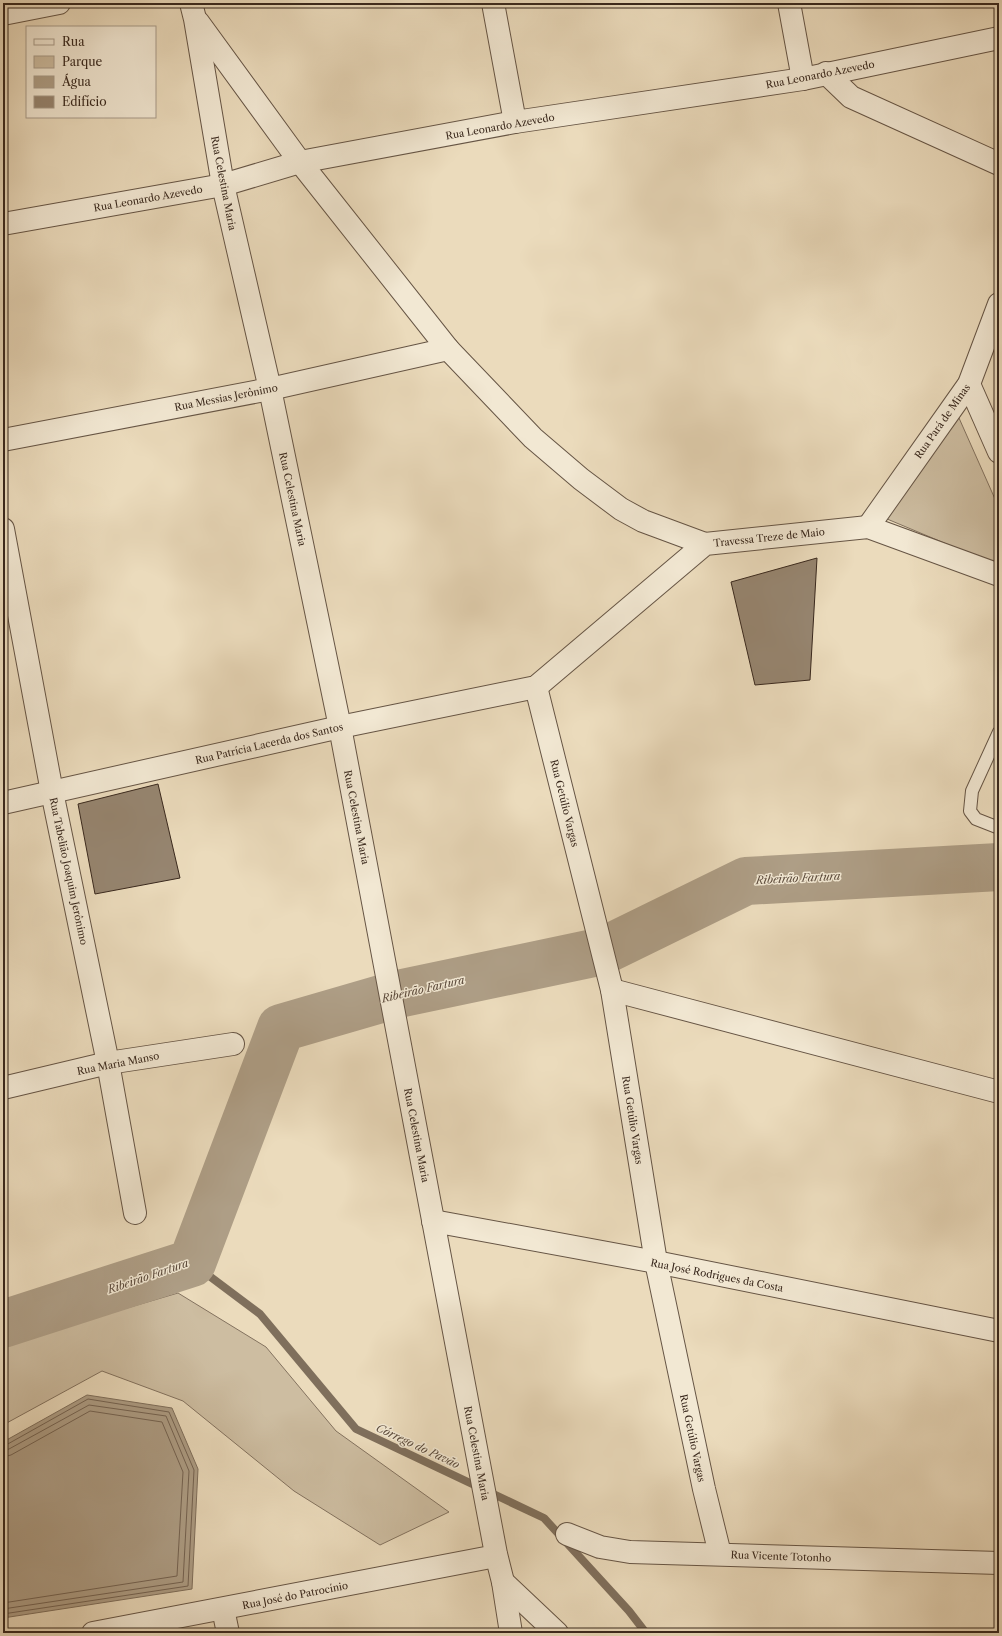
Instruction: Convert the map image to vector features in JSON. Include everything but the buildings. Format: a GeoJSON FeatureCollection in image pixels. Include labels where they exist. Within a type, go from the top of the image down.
{"type":"FeatureCollection","features":[{"type":"Feature","properties":{"kind":"street"},"geometry":{"type":"LineString","coordinates":[[3,14],[59,3]]}},
{"type":"Feature","properties":{"kind":"street"},"geometry":{"type":"LineString","coordinates":[[493,3],[515,122]]}},
{"type":"Feature","properties":{"kind":"street"},"geometry":{"type":"LineString","coordinates":[[789,3],[803,79]]}},
{"type":"Feature","properties":{"kind":"street"},"geometry":{"type":"LineString","coordinates":[[193,11],[300,162],[448,349],[533,438],[581,479],[621,508],[643,521],[705,544]]}},
{"type":"Feature","properties":{"kind":"street","name":"Rua Celestina Maria"},"geometry":{"type":"LineString","coordinates":[[193,11],[222,185],[270,389],[340,727],[496,1555],[503,1582],[511,1633]]}},
{"type":"Feature","properties":{"kind":"street","name":"Rua Leonardo Azevedo"},"geometry":{"type":"LineString","coordinates":[[3,224],[222,185],[300,162],[515,122],[803,79],[999,38]]}},
{"type":"Feature","properties":{"kind":"street"},"geometry":{"type":"LineString","coordinates":[[826,73],[851,97],[999,164]]}},
{"type":"Feature","properties":{"kind":"street","name":"Rua Pará de Minas"},"geometry":{"type":"LineString","coordinates":[[868,527],[969,384],[999,304]]}},
{"type":"Feature","properties":{"kind":"street","name":"Rua Messias Jerônimo"},"geometry":{"type":"LineString","coordinates":[[3,440],[270,389],[448,349]]}},
{"type":"Feature","properties":{"kind":"street"},"geometry":{"type":"LineString","coordinates":[[969,384],[999,452]]}},
{"type":"Feature","properties":{"kind":"street","name":"Travessa Treze de Maio"},"geometry":{"type":"LineString","coordinates":[[536,687],[705,544],[868,527],[999,575]]}},
{"type":"Feature","properties":{"kind":"street","name":"Rua Tabelião Joaquim Jerônimo"},"geometry":{"type":"LineString","coordinates":[[3,529],[52,792],[108,1063],[135,1213]]}},
{"type":"Feature","properties":{"kind":"street","name":"Rua Patrícia Lacerda dos Santos"},"geometry":{"type":"LineString","coordinates":[[3,803],[340,727],[536,687]]}},
{"type":"Feature","properties":{"kind":"street","name":"Rua Getúlio Vargas"},"geometry":{"type":"LineString","coordinates":[[536,687],[610,982],[656,1262],[704,1489],[720,1554]]}},
{"type":"Feature","properties":{"kind":"street"},"geometry":{"type":"LineString","coordinates":[[610,982],[999,1092]]}},
{"type":"Feature","properties":{"kind":"street","name":"Rua Maria Manso"},"geometry":{"type":"LineString","coordinates":[[3,1088],[108,1063],[234,1044]]}},
{"type":"Feature","properties":{"kind":"street","name":"Rua José Rodrigues da Costa"},"geometry":{"type":"LineString","coordinates":[[433,1221],[656,1262],[999,1331]]}},
{"type":"Feature","properties":{"kind":"street","name":"Rua Vicente Totonho"},"geometry":{"type":"LineString","coordinates":[[567,1534],[600,1547],[630,1552],[999,1563]]}},
{"type":"Feature","properties":{"kind":"street","name":"Rua José do Patrocínio"},"geometry":{"type":"LineString","coordinates":[[93,1633],[496,1555]]}},
{"type":"Feature","properties":{"kind":"street"},"geometry":{"type":"LineString","coordinates":[[503,1582],[557,1633]]}},
{"type":"Feature","properties":{"kind":"street"},"geometry":{"type":"LineString","coordinates":[[223,1608],[228,1633]]}},
{"type":"Feature","properties":{"kind":"lane"},"geometry":{"type":"LineString","coordinates":[[999,732],[972,792],[970,811],[976,819],[999,828]]}},
{"type":"Feature","properties":{"kind":"green space"},"geometry":{"type":"Polygon","coordinates":[[[955,409],[999,508],[999,566],[880,516],[955,409]]]}},
{"type":"Feature","properties":{"kind":"green space"},"geometry":{"type":"Polygon","coordinates":[[[178,1293],[266,1347],[336,1431],[449,1512],[380,1545],[294,1491],[183,1401],[102,1371],[3,1425],[3,1346],[15,1341],[178,1293]]]}},
{"type":"Feature","properties":{"kind":"water"},"geometry":{"type":"Polygon","coordinates":[[[87,1395],[172,1408],[198,1469],[192,1589],[3,1618],[3,1442],[87,1395]]]}},
{"type":"Feature","properties":{"kind":"waterway","name":"Ribeirão Fartura"},"geometry":{"type":"LineString","coordinates":[[3,1324],[192,1263],[281,1028],[398,994],[603,951],[746,881],[999,867]]}},
{"type":"Feature","properties":{"kind":"waterway","name":"Córrego do Pavão"},"geometry":{"type":"LineString","coordinates":[[192,1263],[260,1314],[356,1429],[544,1518],[629,1611],[646,1633]]}}]}
